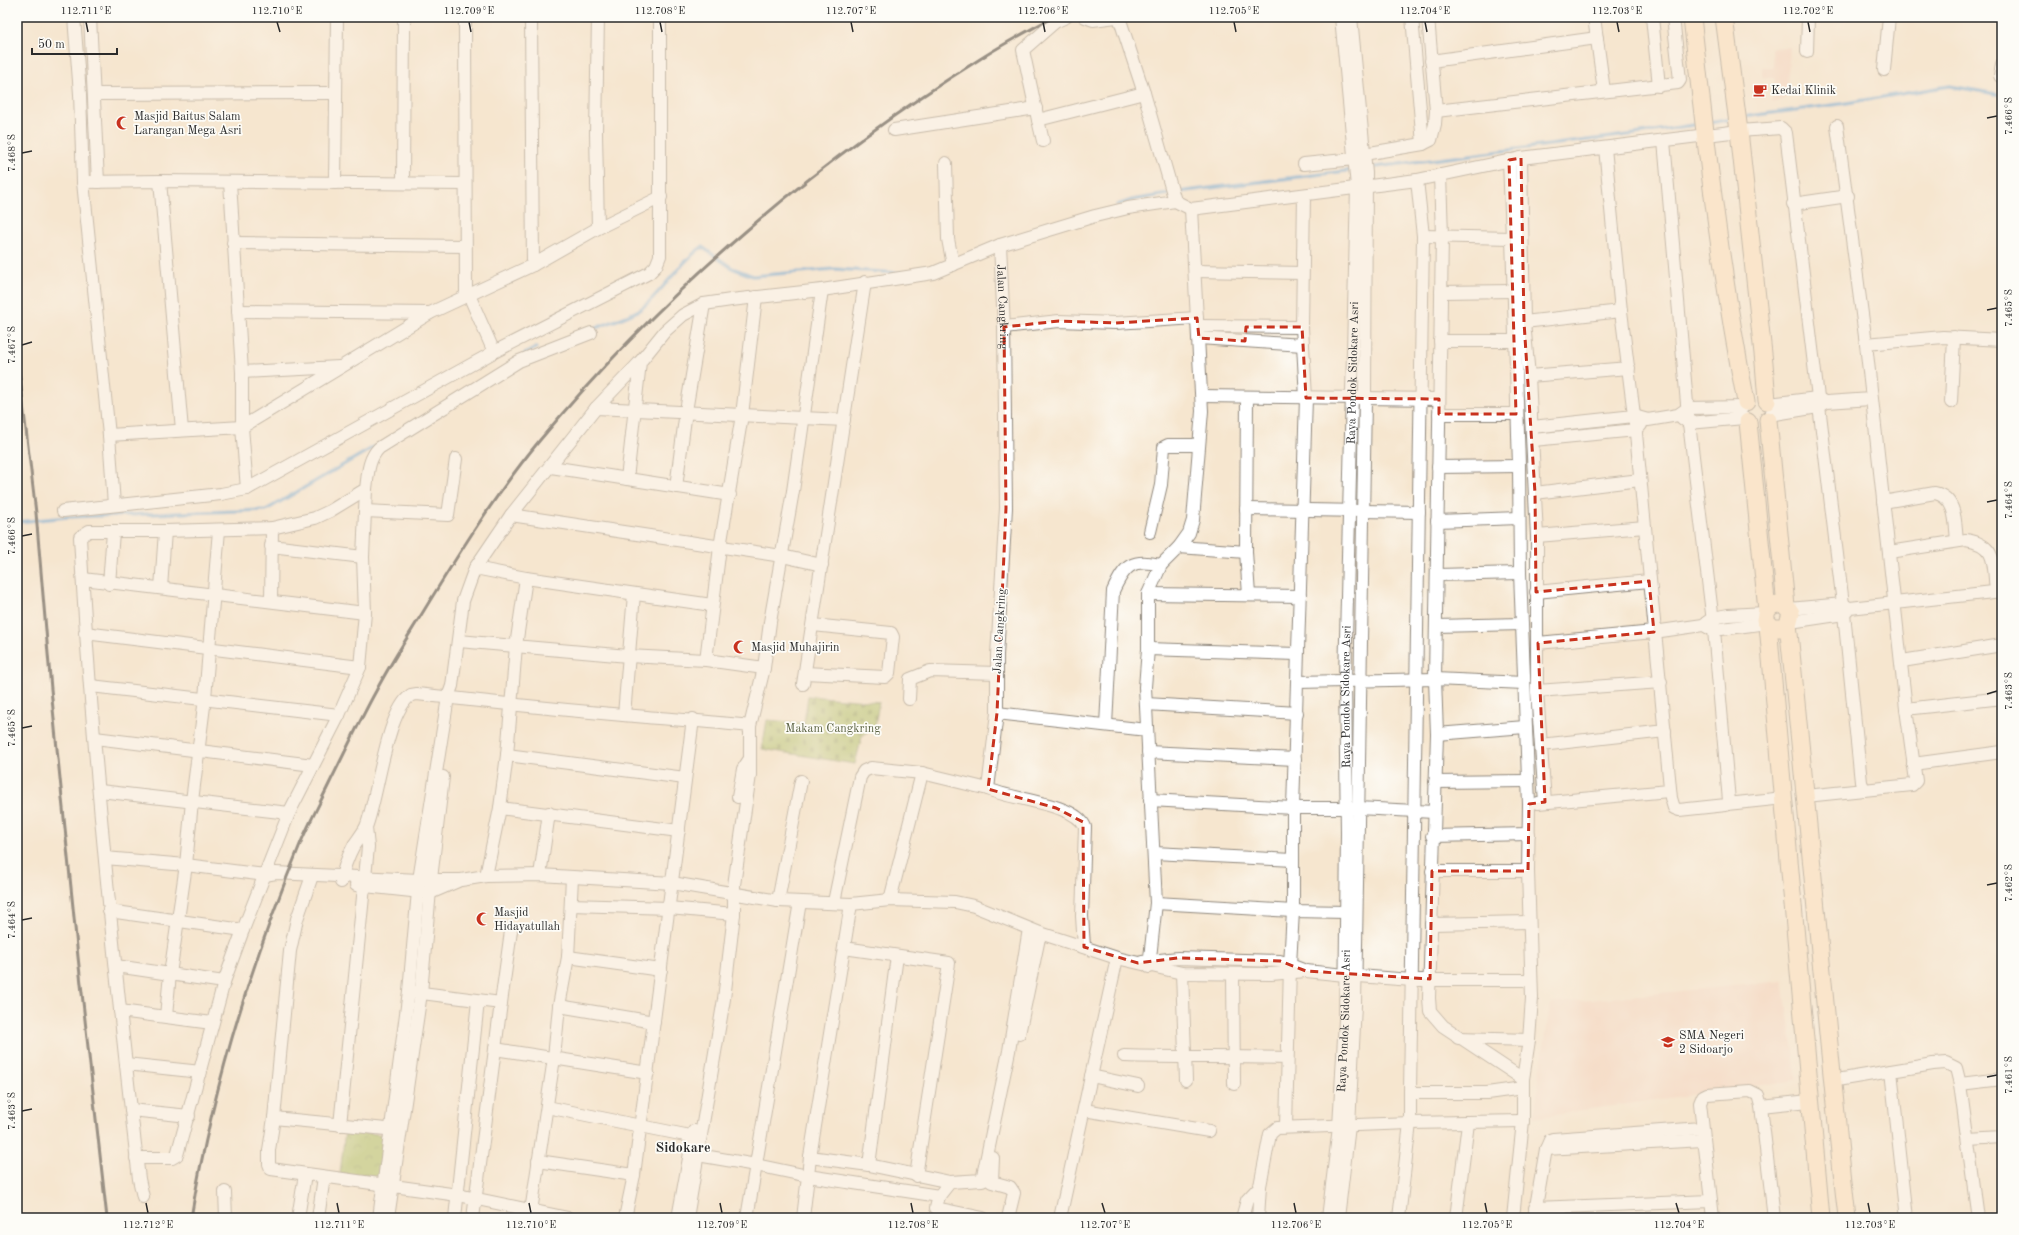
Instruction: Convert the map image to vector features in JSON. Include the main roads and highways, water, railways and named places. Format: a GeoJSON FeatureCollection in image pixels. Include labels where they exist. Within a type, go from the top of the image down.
{"type":"FeatureCollection","features":[{"type":"Feature","properties":{"kind":"main road"},"geometry":{"type":"LineString","coordinates":[[1692,17],[1703,123],[1745,412],[1784,798],[1809,1101],[1821,1218]]}},
{"type":"Feature","properties":{"kind":"main road"},"geometry":{"type":"LineString","coordinates":[[1724,17],[1737,118],[1764,363],[1832,1081],[1847,1218]]}},
{"type":"Feature","properties":{"kind":"main road"},"geometry":{"type":"LineString","coordinates":[[1745,412],[1756,397],[1768,410]]}},
{"type":"Feature","properties":{"kind":"main road"},"geometry":{"type":"LineString","coordinates":[[1745,412],[1758,425],[1768,410]]}},
{"type":"Feature","properties":{"kind":"main road"},"geometry":{"type":"LineString","coordinates":[[1767,618],[1776,604],[1788,615]]}},
{"type":"Feature","properties":{"kind":"main road"},"geometry":{"type":"LineString","coordinates":[[1767,618],[1779,629],[1788,615]]}},
{"type":"Feature","properties":{"kind":"main road"},"geometry":{"type":"LineString","coordinates":[[1799,975],[1822,973]]}},
{"type":"Feature","properties":{"kind":"waterway"},"geometry":{"type":"LineString","coordinates":[[1742,117],[1840,104],[1950,86],[2002,95]]}},
{"type":"Feature","properties":{"kind":"waterway"},"geometry":{"type":"LineString","coordinates":[[1709,123],[1732,119]]}},
{"type":"Feature","properties":{"kind":"waterway"},"geometry":{"type":"LineString","coordinates":[[1368,168],[1635,134],[1699,124]]}},
{"type":"Feature","properties":{"kind":"waterway"},"geometry":{"type":"LineString","coordinates":[[1117,205],[1132,200],[1186,191],[1354,170]]}},
{"type":"Feature","properties":{"kind":"waterway"},"geometry":{"type":"LineString","coordinates":[[591,330],[625,317],[642,308],[686,260],[702,247],[732,268],[753,276],[834,269],[902,273]]}},
{"type":"Feature","properties":{"kind":"waterway"},"geometry":{"type":"LineString","coordinates":[[524,354],[536,348]]}},
{"type":"Feature","properties":{"kind":"waterway"},"geometry":{"type":"LineString","coordinates":[[17,522],[67,517],[266,510],[374,447]]}},
{"type":"Feature","properties":{"kind":"railway"},"geometry":{"type":"LineString","coordinates":[[191,1218],[210,1122],[235,1027],[266,934],[301,842],[370,702],[387,671],[464,546],[508,481],[540,440],[588,385],[638,332],[690,281],[745,232],[859,141],[919,99],[989,53],[1053,17]]}},
{"type":"Feature","properties":{"kind":"railway"},"geometry":{"type":"LineString","coordinates":[[17,354],[36,513],[51,689],[78,957],[107,1218]]}},
{"type":"Feature","properties":{"kind":"place","name":"Kedai Klinik"},"geometry":{"type":"Point","coordinates":[1760,90]}},
{"type":"Feature","properties":{"kind":"place","name":"Masjid Baitus Salam Larangan Mega Asri"},"geometry":{"type":"Point","coordinates":[123,123]}},
{"type":"Feature","properties":{"kind":"place","name":"Masjid Muhajirin"},"geometry":{"type":"Point","coordinates":[740,647]}},
{"type":"Feature","properties":{"kind":"place","name":"Masjid Hidayatullah"},"geometry":{"type":"Point","coordinates":[483,919]}},
{"type":"Feature","properties":{"kind":"place","name":"SMA Negeri 2 Sidoarjo"},"geometry":{"type":"Point","coordinates":[1668,1042]}},
{"type":"Feature","properties":{"kind":"district","name":"Sidokare"},"geometry":{"type":"Point","coordinates":[683,1147]}},
{"type":"Feature","properties":{"kind":"park label","name":"Makam Cangkring"},"geometry":{"type":"Point","coordinates":[833,728]}}]}
